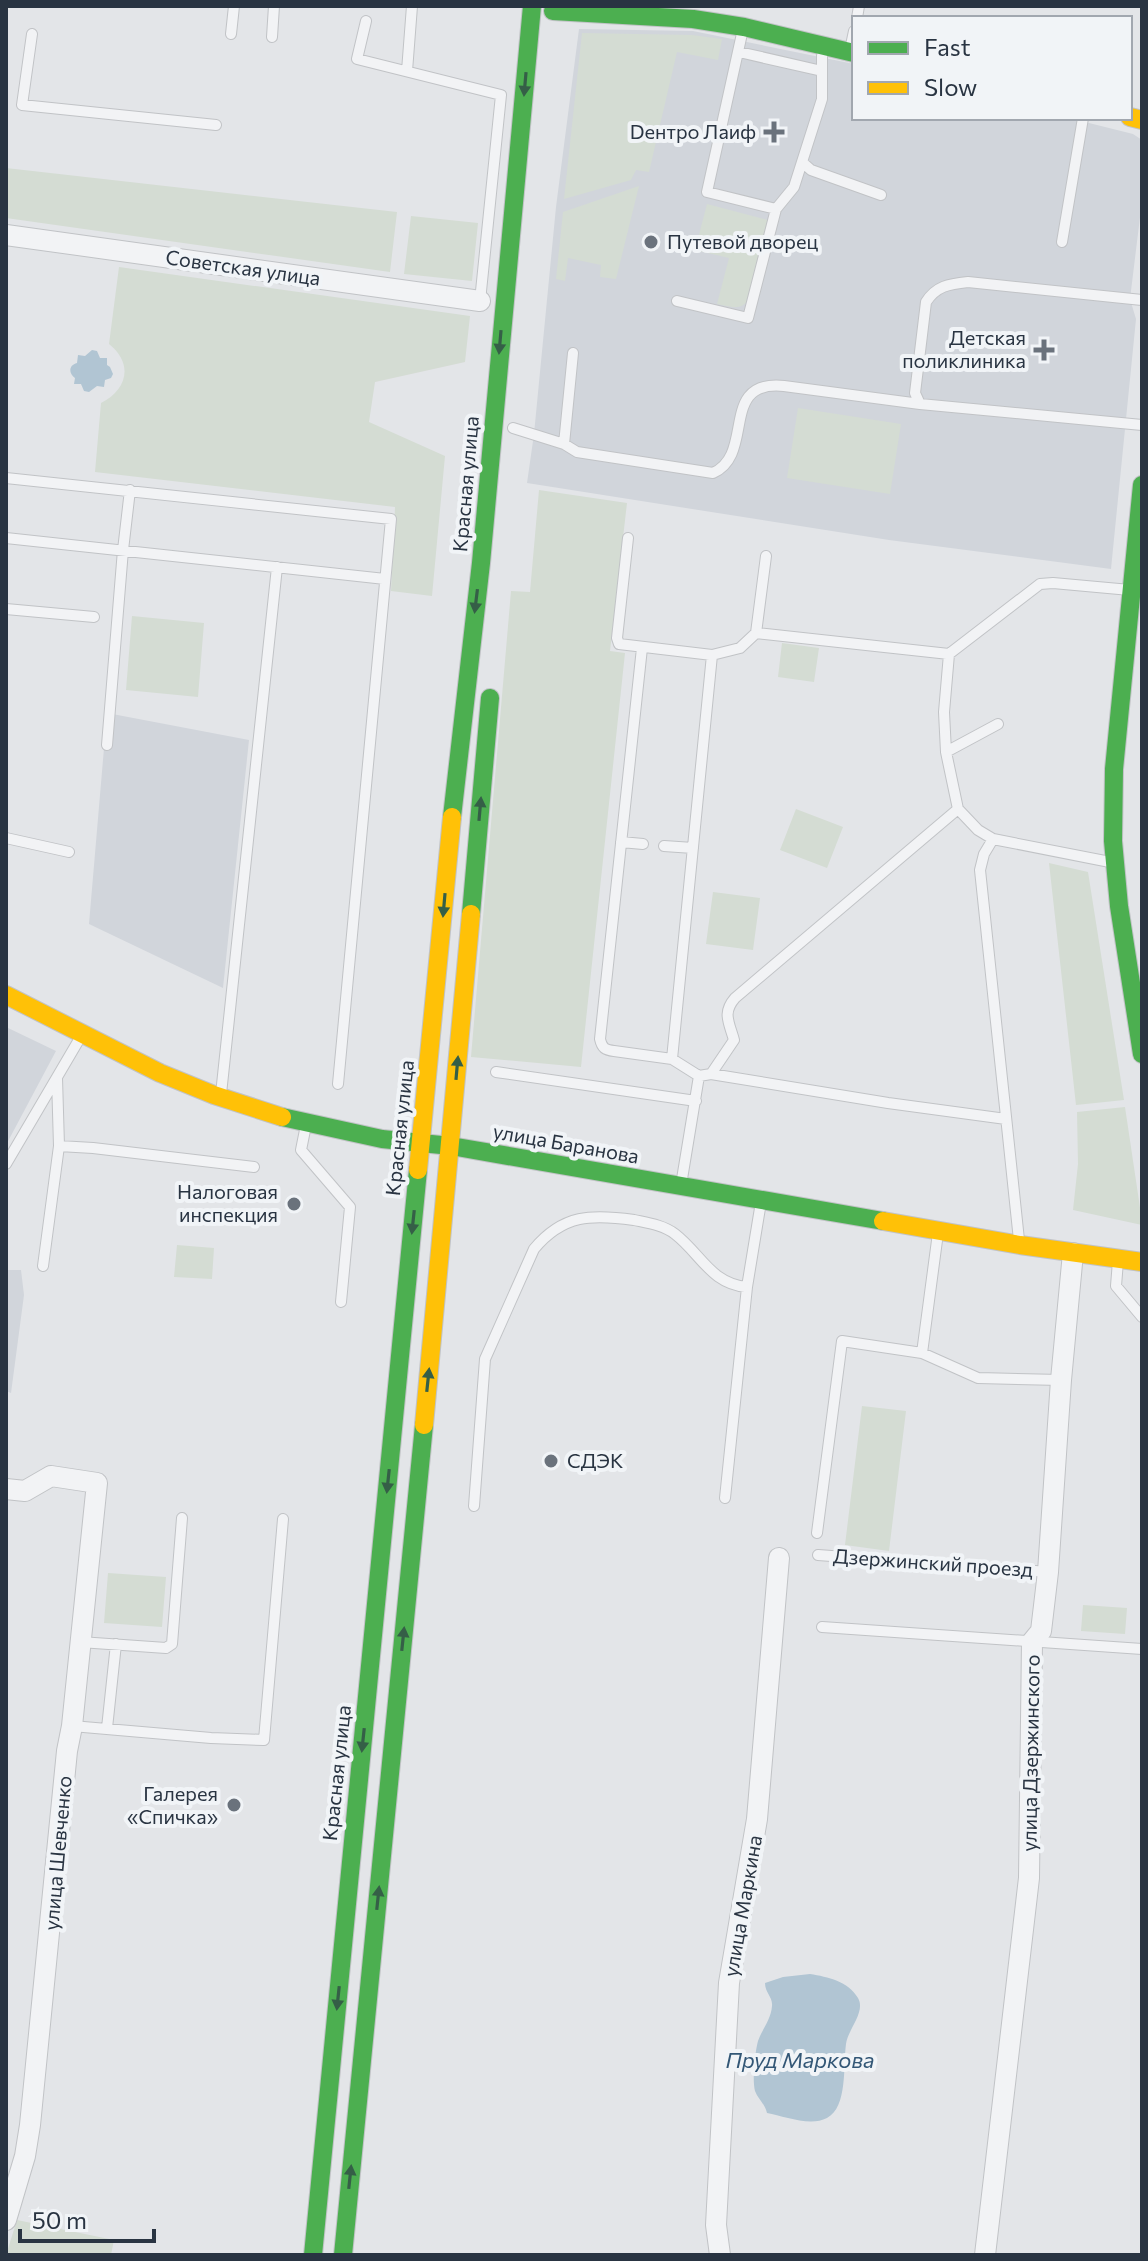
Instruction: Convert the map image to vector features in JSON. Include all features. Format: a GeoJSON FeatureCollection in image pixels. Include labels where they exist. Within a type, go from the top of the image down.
{"type":"FeatureCollection","features":[{"type":"Feature","properties":{"kind":"main road","name":"Красная улица"},"geometry":{"type":"LineString","coordinates":[[313,2255],[458,758],[481,563],[532,6]]}},
{"type":"Feature","properties":{"kind":"main road"},"geometry":{"type":"LineString","coordinates":[[552,15],[693,19],[744,27],[852,52]]}},
{"type":"Feature","properties":{"kind":"main road"},"geometry":{"type":"LineString","coordinates":[[1142,485],[1129,656],[1114,769],[1114,863],[1142,1054]]}},
{"type":"Feature","properties":{"kind":"main road"},"geometry":{"type":"LineString","coordinates":[[343,2255],[451,1146],[492,680]]}},
{"type":"Feature","properties":{"kind":"main road","name":"улица Баранова"},"geometry":{"type":"LineString","coordinates":[[6,995],[158,1072],[221,1097],[307,1123],[1020,1245],[1141,1261]]}},
{"type":"Feature","properties":{"kind":"street","name":"Советская улица"},"geometry":{"type":"LineString","coordinates":[[6,235],[480,301]]}},
{"type":"Feature","properties":{"kind":"street","name":"улица Дзержинского"},"geometry":{"type":"LineString","coordinates":[[985,2255],[1029,1878],[1032,1642],[1041,1631],[1048,1572],[1073,1253]]}},
{"type":"Feature","properties":{"kind":"street","name":"улица Шевченко"},"geometry":{"type":"LineString","coordinates":[[6,1489],[25,1491],[51,1476],[97,1483],[30,2125],[25,2156],[6,2220]]}},
{"type":"Feature","properties":{"kind":"street","name":"улица Маркина"},"geometry":{"type":"LineString","coordinates":[[720,2255],[716,2225],[729,1983],[757,1819],[779,1558]]}},
{"type":"Feature","properties":{"kind":"lane"},"geometry":{"type":"LineString","coordinates":[[231,34],[234,6]]}},
{"type":"Feature","properties":{"kind":"lane"},"geometry":{"type":"LineString","coordinates":[[272,37],[274,6]]}},
{"type":"Feature","properties":{"kind":"lane"},"geometry":{"type":"LineString","coordinates":[[407,71],[412,6]]}},
{"type":"Feature","properties":{"kind":"lane"},"geometry":{"type":"LineString","coordinates":[[366,21],[357,59],[501,95],[480,301]]}},
{"type":"Feature","properties":{"kind":"lane"},"geometry":{"type":"LineString","coordinates":[[744,27],[707,192],[776,209]]}},
{"type":"Feature","properties":{"kind":"lane"},"geometry":{"type":"LineString","coordinates":[[32,34],[20,77],[22,105],[216,125]]}},
{"type":"Feature","properties":{"kind":"lane"},"geometry":{"type":"LineString","coordinates":[[677,301],[748,318],[776,209],[794,187],[822,99],[824,45]]}},
{"type":"Feature","properties":{"kind":"lane"},"geometry":{"type":"LineString","coordinates":[[739,52],[822,71]]}},
{"type":"Feature","properties":{"kind":"lane"},"geometry":{"type":"LineString","coordinates":[[1062,242],[1083,120]]}},
{"type":"Feature","properties":{"kind":"lane"},"geometry":{"type":"LineString","coordinates":[[802,162],[811,170],[881,195]]}},
{"type":"Feature","properties":{"kind":"lane"},"geometry":{"type":"LineString","coordinates":[[920,404],[915,393],[926,302],[942,286],[968,282],[1142,300]]}},
{"type":"Feature","properties":{"kind":"lane"},"geometry":{"type":"LineString","coordinates":[[564,444],[573,353]]}},
{"type":"Feature","properties":{"kind":"lane"},"geometry":{"type":"LineString","coordinates":[[513,428],[564,444],[577,452],[713,473],[723,469],[731,459],[744,402],[751,392],[763,386],[1142,425]]}},
{"type":"Feature","properties":{"kind":"lane"},"geometry":{"type":"LineString","coordinates":[[6,478],[391,519],[338,1084]]}},
{"type":"Feature","properties":{"kind":"lane"},"geometry":{"type":"LineString","coordinates":[[107,745],[130,490]]}},
{"type":"Feature","properties":{"kind":"lane"},"geometry":{"type":"LineString","coordinates":[[6,538],[385,579]]}},
{"type":"Feature","properties":{"kind":"lane"},"geometry":{"type":"LineString","coordinates":[[628,538],[617,638],[619,644],[642,648],[712,655],[740,648],[756,633],[766,556]]}},
{"type":"Feature","properties":{"kind":"lane"},"geometry":{"type":"LineString","coordinates":[[221,1097],[277,567]]}},
{"type":"Feature","properties":{"kind":"lane"},"geometry":{"type":"LineString","coordinates":[[756,633],[949,654],[1040,584],[1047,582],[1132,590]]}},
{"type":"Feature","properties":{"kind":"lane"},"geometry":{"type":"LineString","coordinates":[[6,609],[94,617]]}},
{"type":"Feature","properties":{"kind":"lane"},"geometry":{"type":"LineString","coordinates":[[642,648],[600,1039],[606,1050],[672,1059],[699,1076],[711,1074],[1006,1119]]}},
{"type":"Feature","properties":{"kind":"lane"},"geometry":{"type":"LineString","coordinates":[[949,654],[944,712],[946,752],[958,809],[978,830],[993,839],[1114,863]]}},
{"type":"Feature","properties":{"kind":"lane"},"geometry":{"type":"LineString","coordinates":[[672,1059],[712,655]]}},
{"type":"Feature","properties":{"kind":"lane"},"geometry":{"type":"LineString","coordinates":[[946,752],[998,724]]}},
{"type":"Feature","properties":{"kind":"lane"},"geometry":{"type":"LineString","coordinates":[[711,1074],[734,1040],[727,1007],[735,998],[958,809]]}},
{"type":"Feature","properties":{"kind":"lane"},"geometry":{"type":"LineString","coordinates":[[6,838],[69,852]]}},
{"type":"Feature","properties":{"kind":"lane"},"geometry":{"type":"LineString","coordinates":[[993,839],[984,854],[980,870],[1020,1245]]}},
{"type":"Feature","properties":{"kind":"lane"},"geometry":{"type":"LineString","coordinates":[[621,842],[643,844]]}},
{"type":"Feature","properties":{"kind":"lane"},"geometry":{"type":"LineString","coordinates":[[664,846],[693,848]]}},
{"type":"Feature","properties":{"kind":"lane"},"geometry":{"type":"LineString","coordinates":[[6,1164],[82,1034]]}},
{"type":"Feature","properties":{"kind":"lane"},"geometry":{"type":"LineString","coordinates":[[496,1072],[696,1101]]}},
{"type":"Feature","properties":{"kind":"lane"},"geometry":{"type":"LineString","coordinates":[[681,1186],[699,1076]]}},
{"type":"Feature","properties":{"kind":"lane"},"geometry":{"type":"LineString","coordinates":[[43,1266],[59,1146],[57,1078]]}},
{"type":"Feature","properties":{"kind":"lane"},"geometry":{"type":"LineString","coordinates":[[307,1123],[301,1150],[350,1207],[341,1302]]}},
{"type":"Feature","properties":{"kind":"lane"},"geometry":{"type":"LineString","coordinates":[[59,1146],[254,1167]]}},
{"type":"Feature","properties":{"kind":"lane"},"geometry":{"type":"LineString","coordinates":[[725,1498],[747,1287],[761,1200]]}},
{"type":"Feature","properties":{"kind":"lane"},"geometry":{"type":"LineString","coordinates":[[474,1506],[485,1359],[534,1249],[543,1237],[562,1224],[587,1217],[613,1217],[657,1224],[672,1231],[720,1280],[732,1286],[747,1287]]}},
{"type":"Feature","properties":{"kind":"lane"},"geometry":{"type":"LineString","coordinates":[[922,1353],[939,1231]]}},
{"type":"Feature","properties":{"kind":"lane"},"geometry":{"type":"LineString","coordinates":[[1118,1259],[1116,1286],[1142,1317]]}},
{"type":"Feature","properties":{"kind":"lane"},"geometry":{"type":"LineString","coordinates":[[817,1533],[842,1341],[922,1353],[978,1378],[1061,1380]]}},
{"type":"Feature","properties":{"kind":"lane"},"geometry":{"type":"LineString","coordinates":[[80,1642],[166,1648],[172,1644],[182,1518]]}},
{"type":"Feature","properties":{"kind":"lane"},"geometry":{"type":"LineString","coordinates":[[72,1726],[264,1740],[283,1519]]}},
{"type":"Feature","properties":{"kind":"lane","name":"Дзержинский проезд"},"geometry":{"type":"LineString","coordinates":[[818,1555],[1048,1572]]}},
{"type":"Feature","properties":{"kind":"lane"},"geometry":{"type":"LineString","coordinates":[[822,1627],[1142,1649]]}},
{"type":"Feature","properties":{"kind":"lane"},"geometry":{"type":"LineString","coordinates":[[107,1728],[116,1644]]}},
{"type":"Feature","properties":{"kind":"shaded area"},"geometry":{"type":"Polygon","coordinates":[[[579,29],[693,31],[852,64],[852,120],[1077,120],[1133,134],[1142,140],[1142,201],[1130,299],[1136,319],[1111,569],[889,540],[527,483],[556,207],[579,29]]]}},
{"type":"Feature","properties":{"kind":"shaded area"},"geometry":{"type":"Polygon","coordinates":[[[582,33],[692,35],[722,39],[718,60],[677,52],[649,172],[636,170],[631,180],[564,199],[582,33]]]}},
{"type":"Feature","properties":{"kind":"shaded area"},"geometry":{"type":"Polygon","coordinates":[[[6,168],[397,212],[390,272],[6,218],[6,168]]]}},
{"type":"Feature","properties":{"kind":"shaded area"},"geometry":{"type":"Polygon","coordinates":[[[639,186],[616,279],[600,277],[601,265],[568,258],[565,281],[556,279],[563,212],[639,186]]]}},
{"type":"Feature","properties":{"kind":"shaded area"},"geometry":{"type":"Polygon","coordinates":[[[707,204],[768,220],[749,299],[739,307],[717,304],[729,258],[695,250],[707,204]]]}},
{"type":"Feature","properties":{"kind":"shaded area"},"geometry":{"type":"Polygon","coordinates":[[[411,216],[478,223],[472,281],[404,274],[411,216]]]}},
{"type":"Feature","properties":{"kind":"shaded area"},"geometry":{"type":"Polygon","coordinates":[[[119,267],[470,316],[465,362],[375,382],[369,422],[445,456],[432,596],[391,591],[395,507],[95,472],[101,403],[117,391],[124,376],[122,360],[109,344],[119,267]]]}},
{"type":"Feature","properties":{"kind":"shaded area"},"geometry":{"type":"Polygon","coordinates":[[[798,408],[901,424],[890,494],[787,478],[798,408]]]}},
{"type":"Feature","properties":{"kind":"shaded area"},"geometry":{"type":"Polygon","coordinates":[[[539,490],[627,503],[610,651],[625,653],[581,1067],[471,1057],[511,591],[530,592],[539,490]]]}},
{"type":"Feature","properties":{"kind":"shaded area"},"geometry":{"type":"Polygon","coordinates":[[[132,616],[204,623],[198,697],[126,690],[132,616]]]}},
{"type":"Feature","properties":{"kind":"shaded area"},"geometry":{"type":"Polygon","coordinates":[[[782,643],[819,648],[814,682],[778,677],[782,643]]]}},
{"type":"Feature","properties":{"kind":"shaded area"},"geometry":{"type":"Polygon","coordinates":[[[107,713],[249,740],[223,988],[89,924],[107,713]]]}},
{"type":"Feature","properties":{"kind":"shaded area"},"geometry":{"type":"Polygon","coordinates":[[[796,809],[843,827],[827,868],[780,850],[796,809]]]}},
{"type":"Feature","properties":{"kind":"shaded area"},"geometry":{"type":"Polygon","coordinates":[[[1049,863],[1088,872],[1124,1100],[1076,1105],[1049,863]]]}},
{"type":"Feature","properties":{"kind":"shaded area"},"geometry":{"type":"Polygon","coordinates":[[[713,892],[760,898],[753,950],[706,944],[713,892]]]}},
{"type":"Feature","properties":{"kind":"shaded area"},"geometry":{"type":"Polygon","coordinates":[[[6,1027],[56,1051],[6,1145],[6,1027]]]}},
{"type":"Feature","properties":{"kind":"shaded area"},"geometry":{"type":"Polygon","coordinates":[[[1125,1107],[1142,1225],[1073,1210],[1078,1164],[1077,1112],[1125,1107]]]}},
{"type":"Feature","properties":{"kind":"shaded area"},"geometry":{"type":"Polygon","coordinates":[[[177,1245],[214,1248],[212,1279],[174,1277],[177,1245]]]}},
{"type":"Feature","properties":{"kind":"shaded area"},"geometry":{"type":"Polygon","coordinates":[[[6,1270],[21,1270],[24,1295],[11,1393],[6,1391],[6,1270]]]}},
{"type":"Feature","properties":{"kind":"shaded area"},"geometry":{"type":"Polygon","coordinates":[[[862,1406],[906,1411],[889,1551],[845,1545],[862,1406]]]}},
{"type":"Feature","properties":{"kind":"shaded area"},"geometry":{"type":"Polygon","coordinates":[[[108,1573],[166,1577],[162,1627],[104,1623],[108,1573]]]}},
{"type":"Feature","properties":{"kind":"shaded area"},"geometry":{"type":"Polygon","coordinates":[[[1083,1605],[1127,1608],[1125,1634],[1081,1631],[1083,1605]]]}},
{"type":"Feature","properties":{"kind":"shaded area"},"geometry":{"type":"Polygon","coordinates":[[[17,2220],[114,2240],[111,2255],[6,2255],[17,2220]]]}},
{"type":"Feature","properties":{"kind":"water"},"geometry":{"type":"Polygon","coordinates":[[[92,350],[97,351],[100,358],[107,358],[107,365],[113,374],[105,380],[104,387],[97,386],[89,392],[84,391],[81,384],[74,384],[75,378],[70,369],[77,363],[78,355],[85,356],[92,350]]]}},
{"type":"Feature","properties":{"kind":"water","name":"Пруд Маркова"},"geometry":{"type":"Polygon","coordinates":[[[810,1974],[843,1984],[854,1992],[860,2003],[846,2044],[838,2105],[827,2118],[813,2121],[767,2113],[755,2091],[754,2080],[758,2041],[772,2006],[765,1983],[810,1974]]]}},
{"type":"Feature","properties":{"kind":"traffic: fast"},"geometry":{"type":"LineString","coordinates":[[452,817],[481,563],[532,6]]}},
{"type":"Feature","properties":{"kind":"traffic: fast"},"geometry":{"type":"LineString","coordinates":[[553,11],[693,19],[744,27],[852,53]]}},
{"type":"Feature","properties":{"kind":"traffic: fast"},"geometry":{"type":"LineString","coordinates":[[1142,485],[1114,769],[1113,841],[1119,906],[1142,1054]]}},
{"type":"Feature","properties":{"kind":"traffic: fast"},"geometry":{"type":"LineString","coordinates":[[471,914],[490,698]]}},
{"type":"Feature","properties":{"kind":"traffic: fast"},"geometry":{"type":"LineString","coordinates":[[282,1117],[382,1139],[451,1146],[883,1221]]}},
{"type":"Feature","properties":{"kind":"traffic: fast"},"geometry":{"type":"LineString","coordinates":[[313,2255],[418,1170]]}},
{"type":"Feature","properties":{"kind":"traffic: fast"},"geometry":{"type":"LineString","coordinates":[[343,2255],[424,1425]]}},
{"type":"Feature","properties":{"kind":"traffic: slow"},"geometry":{"type":"LineString","coordinates":[[1132,118],[1142,120]]}},
{"type":"Feature","properties":{"kind":"traffic: slow"},"geometry":{"type":"LineString","coordinates":[[418,1170],[452,817]]}},
{"type":"Feature","properties":{"kind":"traffic: slow"},"geometry":{"type":"LineString","coordinates":[[424,1425],[471,914]]}},
{"type":"Feature","properties":{"kind":"traffic: slow"},"geometry":{"type":"LineString","coordinates":[[6,995],[160,1073],[282,1117]]}},
{"type":"Feature","properties":{"kind":"traffic: slow"},"geometry":{"type":"LineString","coordinates":[[883,1221],[1142,1262]]}},
{"type":"Feature","properties":{"kind":"place","name":"Dентро Лаиф"},"geometry":{"type":"Point","coordinates":[774,132]}},
{"type":"Feature","properties":{"kind":"place","name":"Путевой дворец"},"geometry":{"type":"Point","coordinates":[651,242]}},
{"type":"Feature","properties":{"kind":"place","name":"Детская поликлиника"},"geometry":{"type":"Point","coordinates":[1044,350]}},
{"type":"Feature","properties":{"kind":"place","name":"Налоговая инспекция"},"geometry":{"type":"Point","coordinates":[294,1204]}},
{"type":"Feature","properties":{"kind":"place","name":"СДЭК"},"geometry":{"type":"Point","coordinates":[551,1461]}},
{"type":"Feature","properties":{"kind":"place","name":"Галерея «Спичка»"},"geometry":{"type":"Point","coordinates":[234,1805]}}]}
